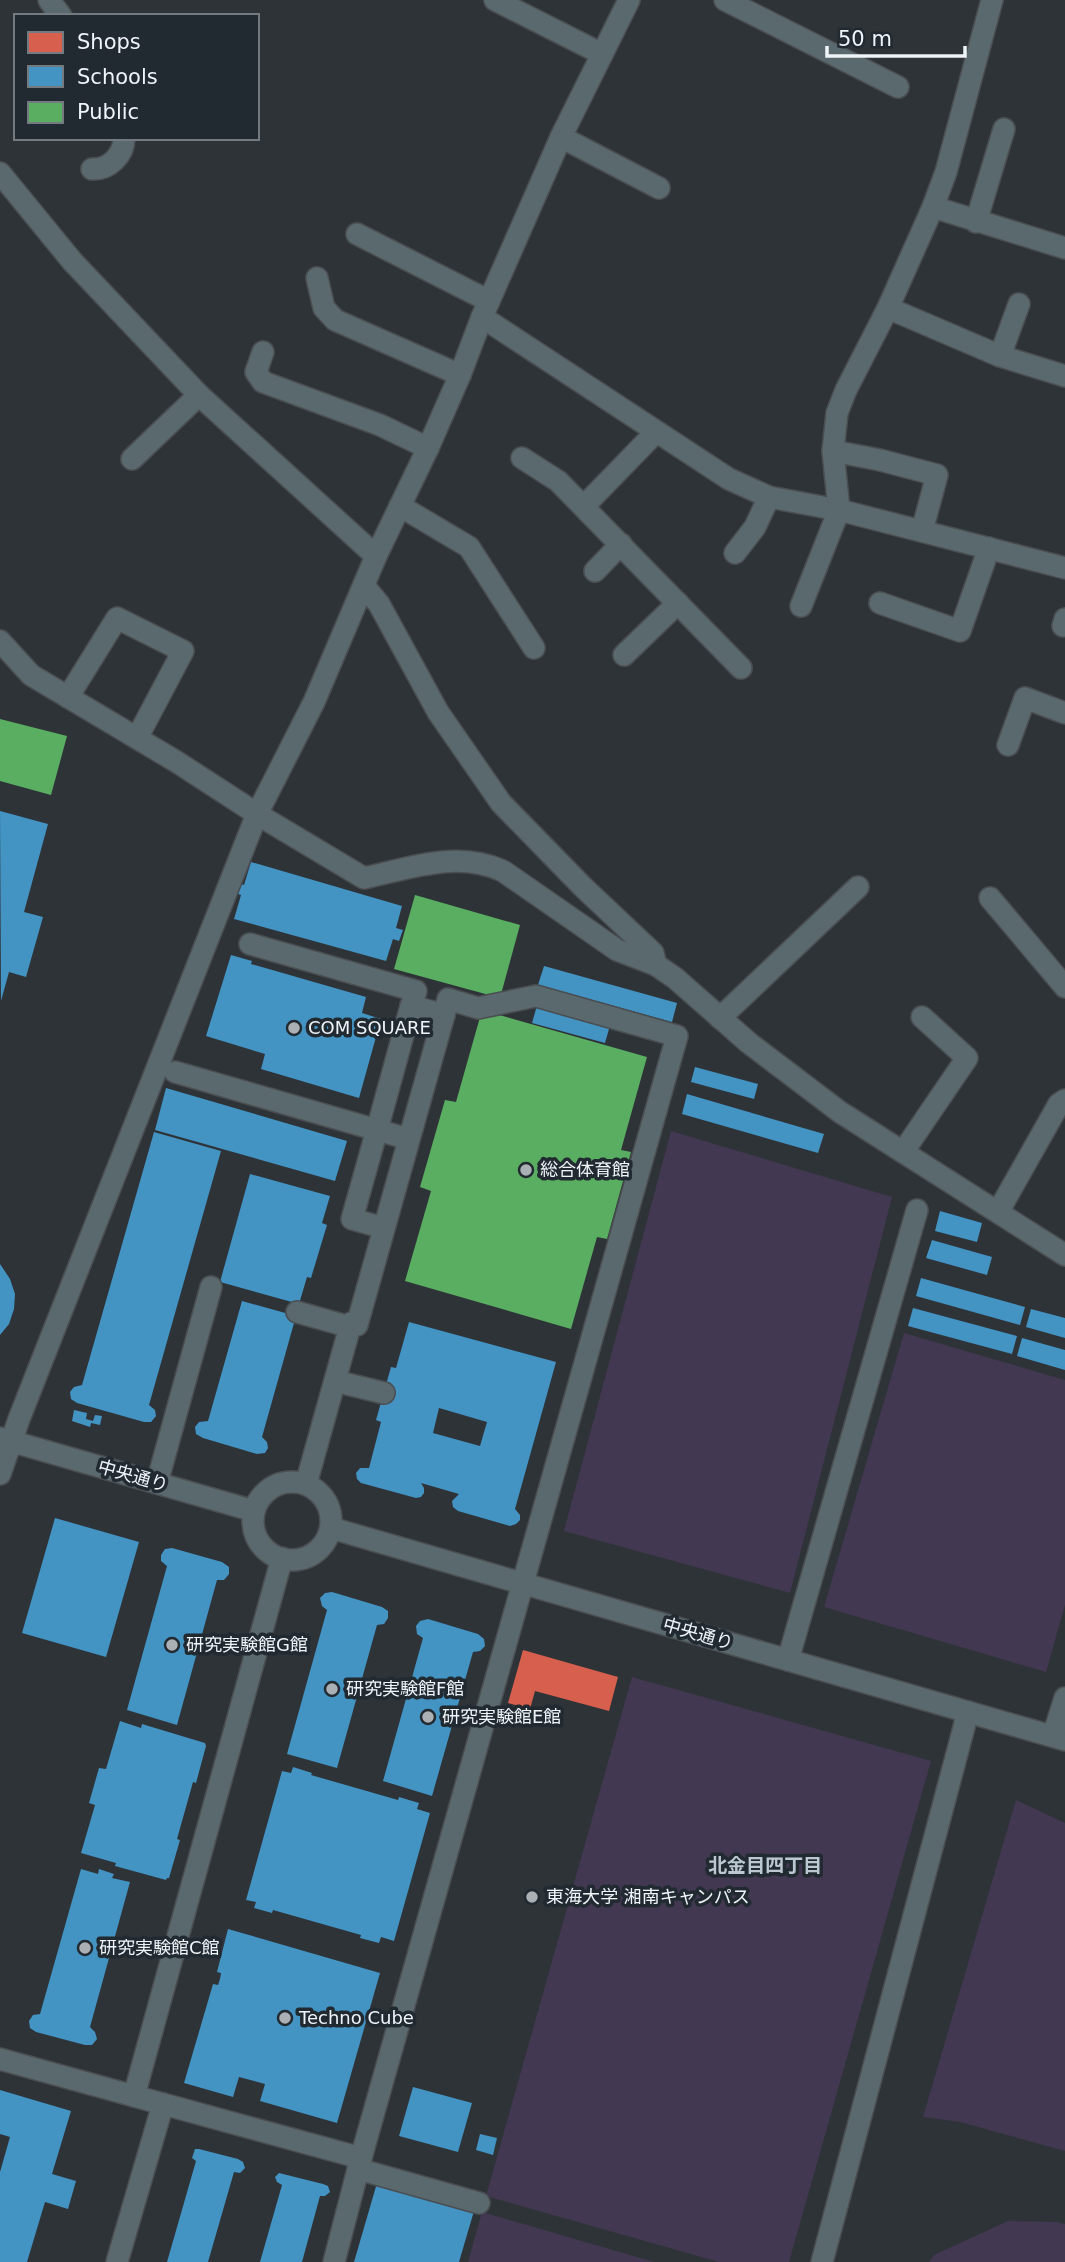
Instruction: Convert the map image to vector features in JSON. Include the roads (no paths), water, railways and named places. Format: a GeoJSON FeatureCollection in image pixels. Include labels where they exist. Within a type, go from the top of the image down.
{"type":"FeatureCollection","features":[{"type":"Feature","properties":{"kind":"street"},"geometry":{"type":"LineString","coordinates":[[0,1474],[5,1440],[257,814],[314,702],[376,556],[428,448],[561,137],[629,0]]}},
{"type":"Feature","properties":{"kind":"street"},"geometry":{"type":"LineString","coordinates":[[725,0],[863,80],[898,87]]}},
{"type":"Feature","properties":{"kind":"street"},"geometry":{"type":"LineString","coordinates":[[801,606],[839,510],[833,451],[837,412],[933,207],[946,172],[992,0]]}},
{"type":"Feature","properties":{"kind":"street"},"geometry":{"type":"LineString","coordinates":[[495,1],[602,54]]}},
{"type":"Feature","properties":{"kind":"street"},"geometry":{"type":"LineString","coordinates":[[976,222],[1004,130]]}},
{"type":"Feature","properties":{"kind":"street"},"geometry":{"type":"LineString","coordinates":[[561,137],[644,170],[659,188]]}},
{"type":"Feature","properties":{"kind":"street"},"geometry":{"type":"LineString","coordinates":[[92,169],[102,170],[110,165],[120,154],[124,140]]}},
{"type":"Feature","properties":{"kind":"street"},"geometry":{"type":"LineString","coordinates":[[0,173],[72,261],[198,395],[376,556]]}},
{"type":"Feature","properties":{"kind":"street"},"geometry":{"type":"LineString","coordinates":[[933,207],[1065,248]]}},
{"type":"Feature","properties":{"kind":"street"},"geometry":{"type":"LineString","coordinates":[[357,234],[486,309],[656,432],[729,479],[769,497],[839,510],[1065,568]]}},
{"type":"Feature","properties":{"kind":"street"},"geometry":{"type":"LineString","coordinates":[[317,278],[324,308],[335,320],[460,374]]}},
{"type":"Feature","properties":{"kind":"street"},"geometry":{"type":"LineString","coordinates":[[1000,356],[1019,304]]}},
{"type":"Feature","properties":{"kind":"street"},"geometry":{"type":"LineString","coordinates":[[888,308],[1000,356],[1065,376]]}},
{"type":"Feature","properties":{"kind":"street"},"geometry":{"type":"LineString","coordinates":[[263,352],[256,372],[263,382],[380,425],[428,448]]}},
{"type":"Feature","properties":{"kind":"street"},"geometry":{"type":"LineString","coordinates":[[132,459],[198,395]]}},
{"type":"Feature","properties":{"kind":"street"},"geometry":{"type":"LineString","coordinates":[[584,506],[656,432]]}},
{"type":"Feature","properties":{"kind":"street"},"geometry":{"type":"LineString","coordinates":[[833,451],[937,475],[922,531]]}},
{"type":"Feature","properties":{"kind":"street"},"geometry":{"type":"LineString","coordinates":[[522,458],[558,481],[741,668]]}},
{"type":"Feature","properties":{"kind":"street"},"geometry":{"type":"LineString","coordinates":[[735,553],[755,527],[769,497]]}},
{"type":"Feature","properties":{"kind":"street"},"geometry":{"type":"LineString","coordinates":[[400,506],[470,547],[534,648]]}},
{"type":"Feature","properties":{"kind":"street"},"geometry":{"type":"LineString","coordinates":[[595,572],[621,544]]}},
{"type":"Feature","properties":{"kind":"street"},"geometry":{"type":"LineString","coordinates":[[880,603],[914,625],[960,631],[989,548]]}},
{"type":"Feature","properties":{"kind":"street"},"geometry":{"type":"LineString","coordinates":[[364,586],[379,604],[438,712],[501,803],[583,887],[653,953],[656,965]]}},
{"type":"Feature","properties":{"kind":"street"},"geometry":{"type":"LineString","coordinates":[[624,655],[678,603]]}},
{"type":"Feature","properties":{"kind":"street"},"geometry":{"type":"LineString","coordinates":[[68,697],[117,618],[183,651],[137,738]]}},
{"type":"Feature","properties":{"kind":"street"},"geometry":{"type":"LineString","coordinates":[[0,641],[31,675],[364,878],[448,861],[470,860],[486,863],[527,887],[617,950],[656,965],[675,978],[749,1043],[840,1112],[1065,1255]]}},
{"type":"Feature","properties":{"kind":"street"},"geometry":{"type":"LineString","coordinates":[[1008,745],[1025,698],[1065,713]]}},
{"type":"Feature","properties":{"kind":"street"},"geometry":{"type":"LineString","coordinates":[[720,1018],[858,887]]}},
{"type":"Feature","properties":{"kind":"street"},"geometry":{"type":"LineString","coordinates":[[990,898],[1065,987]]}},
{"type":"Feature","properties":{"kind":"street"},"geometry":{"type":"LineString","coordinates":[[250,944],[416,991],[352,1219],[384,1228]]}},
{"type":"Feature","properties":{"kind":"street"},"geometry":{"type":"LineString","coordinates":[[306,1484],[351,1323],[357,1325],[448,999],[478,1007],[536,996],[677,1036],[359,2164],[334,2262]]}},
{"type":"Feature","properties":{"kind":"street"},"geometry":{"type":"LineString","coordinates":[[411,1006],[444,1015]]}},
{"type":"Feature","properties":{"kind":"street"},"geometry":{"type":"LineString","coordinates":[[903,1152],[967,1058],[922,1017]]}},
{"type":"Feature","properties":{"kind":"street"},"geometry":{"type":"LineString","coordinates":[[175,1072],[409,1139]]}},
{"type":"Feature","properties":{"kind":"street"},"geometry":{"type":"LineString","coordinates":[[998,1212],[1059,1104],[1065,1100]]}},
{"type":"Feature","properties":{"kind":"street"},"geometry":{"type":"LineString","coordinates":[[788,1660],[917,1210]]}},
{"type":"Feature","properties":{"kind":"street"},"geometry":{"type":"LineString","coordinates":[[157,1483],[211,1287]]}},
{"type":"Feature","properties":{"kind":"street"},"geometry":{"type":"LineString","coordinates":[[297,1312],[350,1327]]}},
{"type":"Feature","properties":{"kind":"street"},"geometry":{"type":"LineString","coordinates":[[335,1381],[384,1393]]}},
{"type":"Feature","properties":{"kind":"street","name":"中央通り"},"geometry":{"type":"LineString","coordinates":[[5,1440],[254,1511]]}},
{"type":"Feature","properties":{"kind":"street"},"geometry":{"type":"LineString","coordinates":[[290,1481],[306,1484],[324,1497],[330,1510],[331,1528],[321,1547],[311,1556],[298,1560],[282,1558],[272,1555],[262,1546],[253,1523],[254,1511],[260,1499],[278,1484],[290,1481]]}},
{"type":"Feature","properties":{"kind":"street","name":"中央通り"},"geometry":{"type":"LineString","coordinates":[[331,1528],[1059,1738]]}},
{"type":"Feature","properties":{"kind":"street"},"geometry":{"type":"LineString","coordinates":[[134,2096],[282,1558]]}},
{"type":"Feature","properties":{"kind":"street"},"geometry":{"type":"LineString","coordinates":[[1059,1738],[1065,1698]]}},
{"type":"Feature","properties":{"kind":"street"},"geometry":{"type":"LineString","coordinates":[[822,2262],[968,1712]]}},
{"type":"Feature","properties":{"kind":"street"},"geometry":{"type":"LineString","coordinates":[[0,2059],[163,2104],[479,2203]]}},
{"type":"Feature","properties":{"kind":"street"},"geometry":{"type":"LineString","coordinates":[[117,2262],[163,2104]]}},
{"type":"Feature","properties":{"kind":"place","name":"COM SQUARE"},"geometry":{"type":"Point","coordinates":[294,1028]}},
{"type":"Feature","properties":{"kind":"place","name":"総合体育館"},"geometry":{"type":"Point","coordinates":[526,1170]}},
{"type":"Feature","properties":{"kind":"place","name":"研究実験館G館"},"geometry":{"type":"Point","coordinates":[172,1645]}},
{"type":"Feature","properties":{"kind":"place","name":"研究実験館F館"},"geometry":{"type":"Point","coordinates":[332,1689]}},
{"type":"Feature","properties":{"kind":"place","name":"研究実験館E館"},"geometry":{"type":"Point","coordinates":[428,1717]}},
{"type":"Feature","properties":{"kind":"place","name":"東海大学 湘南キャンパス"},"geometry":{"type":"Point","coordinates":[532,1897]}},
{"type":"Feature","properties":{"kind":"place","name":"研究実験館C館"},"geometry":{"type":"Point","coordinates":[85,1948]}},
{"type":"Feature","properties":{"kind":"place","name":"Techno Cube"},"geometry":{"type":"Point","coordinates":[285,2018]}},
{"type":"Feature","properties":{"kind":"district","name":"北金目四丁目"},"geometry":{"type":"Point","coordinates":[765,1865]}}]}
